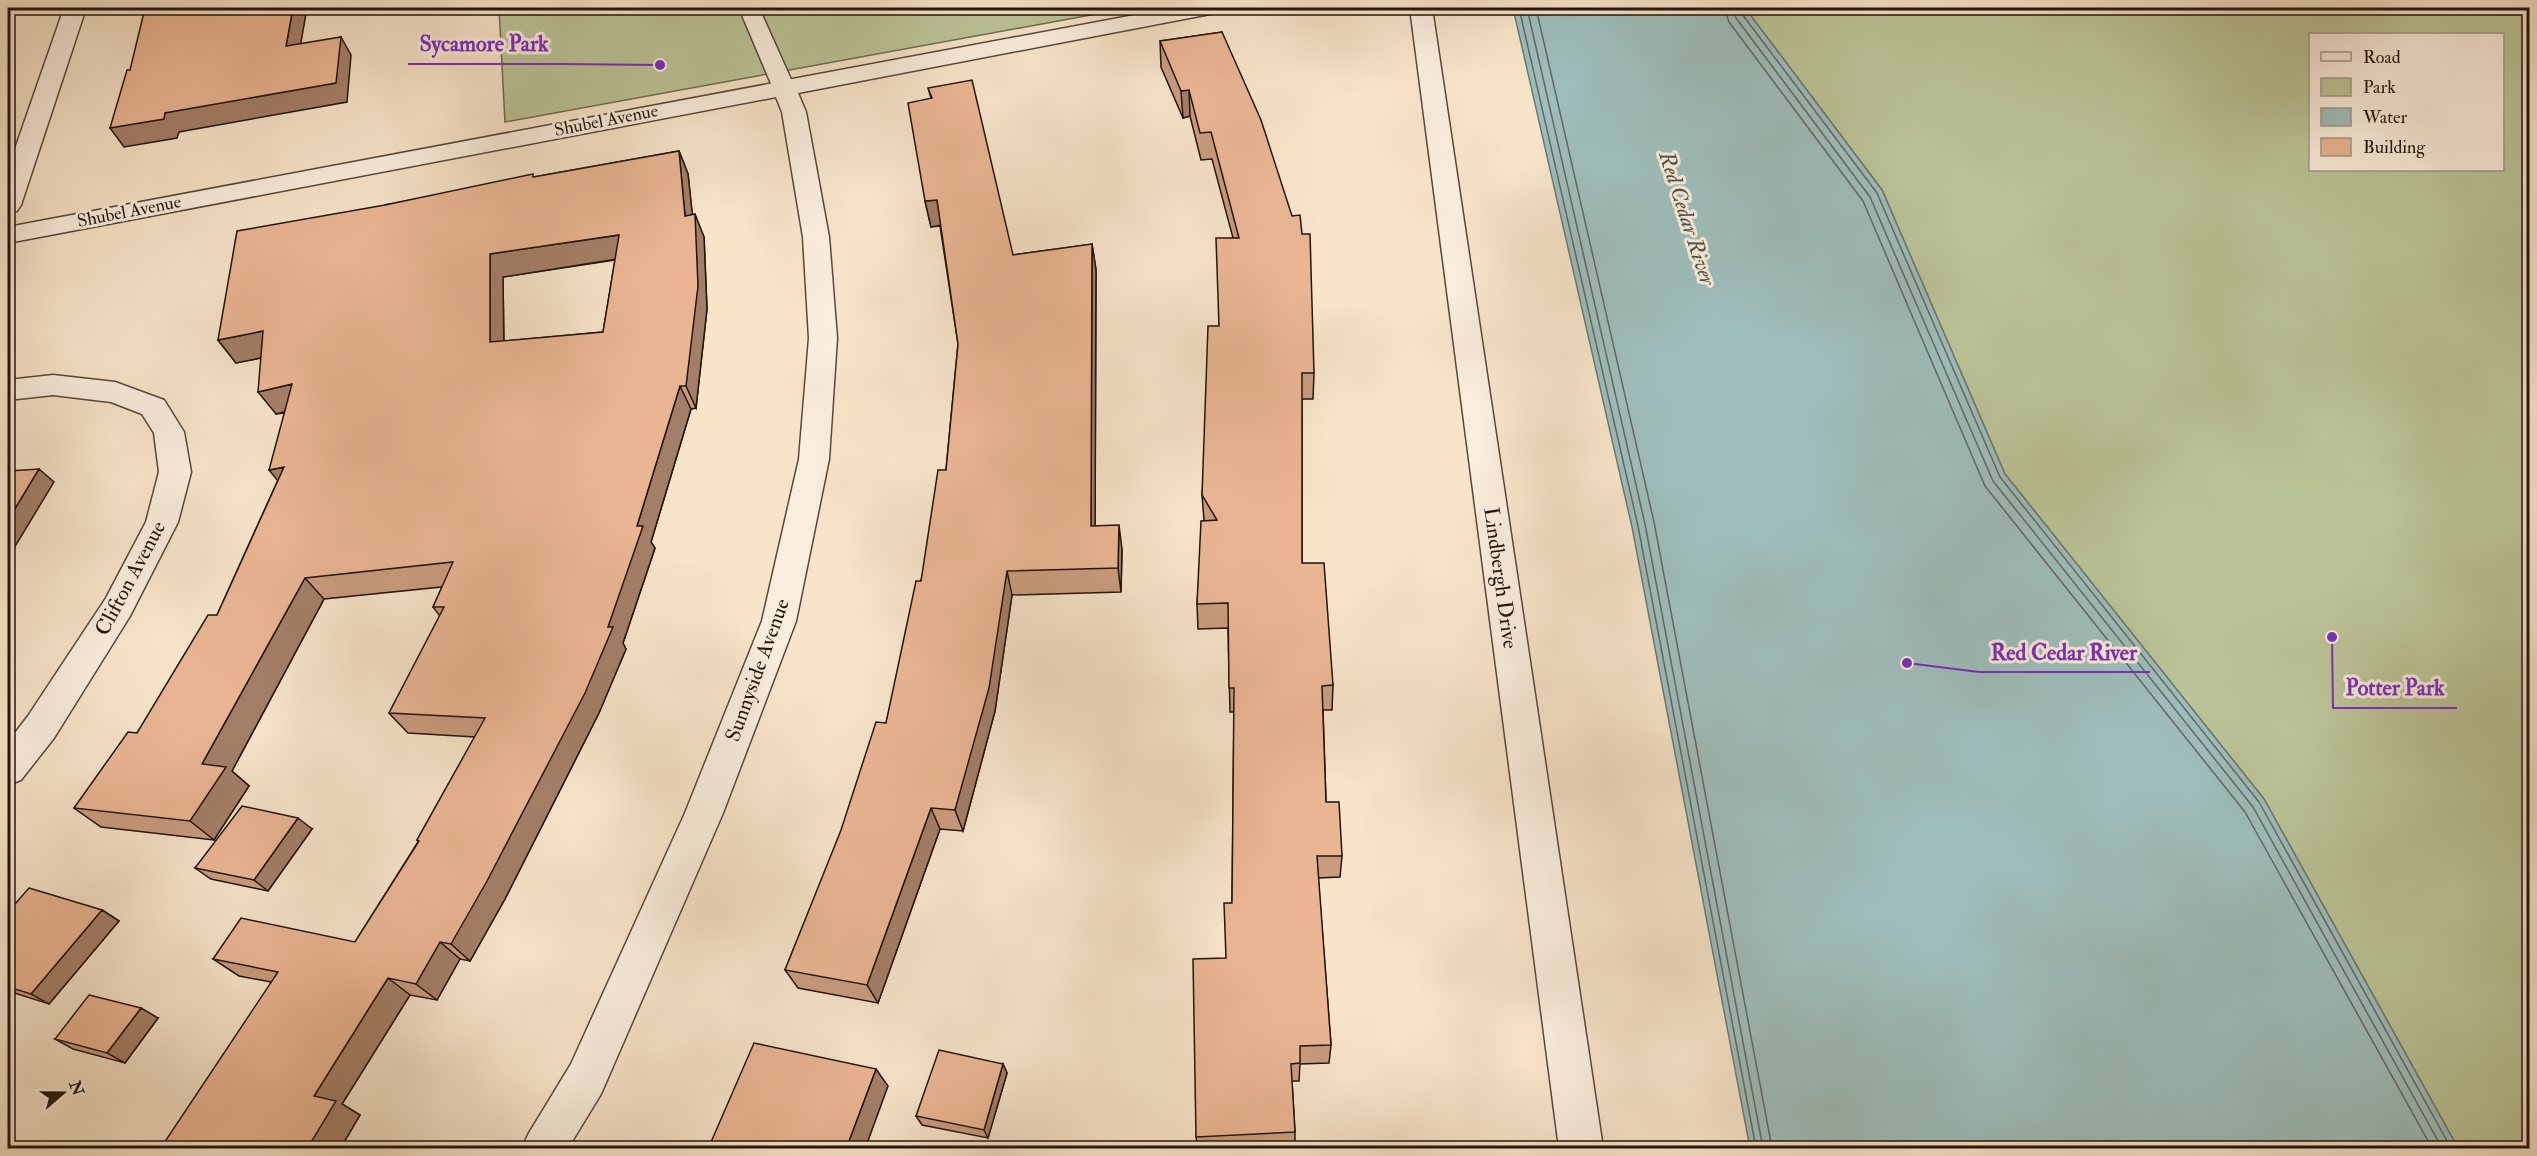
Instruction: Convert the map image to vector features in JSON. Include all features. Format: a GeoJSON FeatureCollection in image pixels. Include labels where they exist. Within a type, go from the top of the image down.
{"type":"FeatureCollection","features":[{"type":"Feature","properties":{"kind":"street"},"geometry":{"type":"LineString","coordinates":[[8,205],[75,8]]}},
{"type":"Feature","properties":{"kind":"street","name":"Shubel Avenue"},"geometry":{"type":"LineString","coordinates":[[8,235],[783,86],[1205,8]]}},
{"type":"Feature","properties":{"kind":"street","name":"Lindbergh Drive"},"geometry":{"type":"LineString","coordinates":[[1421,8],[1581,1149]]}},
{"type":"Feature","properties":{"kind":"street","name":"Sunnyside Avenue"},"geometry":{"type":"LineString","coordinates":[[544,1149],[586,1079],[704,813],[778,621],[814,459],[823,338],[816,237],[794,112],[783,86]]}},
{"type":"Feature","properties":{"kind":"street","name":"Clifton Avenue"},"geometry":{"type":"LineString","coordinates":[[8,390],[53,385],[115,392],[153,407],[169,432],[175,472],[162,522],[118,607],[41,727],[8,769]]}},
{"type":"Feature","properties":{"kind":"lane"},"geometry":{"type":"LineString","coordinates":[[749,8],[783,86]]}},
{"type":"Feature","properties":{"kind":"green space"},"geometry":{"type":"Polygon","coordinates":[[[499,8],[1129,8],[505,122],[499,8]]]}},
{"type":"Feature","properties":{"kind":"green space"},"geometry":{"type":"Polygon","coordinates":[[[1745,8],[2529,8],[2529,1148],[2458,1148],[2264,799],[2005,474],[1882,190],[1745,8]]]}},
{"type":"Feature","properties":{"kind":"water","name":"Red Cedar River"},"geometry":{"type":"Polygon","coordinates":[[[1513,8],[1745,8],[1882,190],[2005,474],[2264,799],[2458,1148],[1750,1148],[1632,527],[1513,8]]]}},
{"type":"Feature","properties":{"kind":"building"},"geometry":{"type":"Polygon","coordinates":[[[145,8],[293,8],[286,46],[341,37],[336,83],[165,113],[164,119],[110,128],[127,70],[130,70],[145,8]]]}},
{"type":"Feature","properties":{"kind":"building"},"geometry":{"type":"Polygon","coordinates":[[[1222,32],[1261,120],[1292,216],[1300,215],[1302,234],[1310,234],[1314,373],[1302,373],[1302,563],[1324,563],[1333,685],[1322,686],[1326,802],[1339,802],[1342,856],[1317,856],[1331,1045],[1300,1046],[1300,1063],[1291,1064],[1295,1132],[1196,1137],[1193,959],[1226,958],[1224,903],[1232,903],[1234,688],[1229,688],[1228,603],[1197,604],[1201,521],[1217,520],[1202,495],[1208,326],[1219,326],[1216,238],[1239,238],[1211,132],[1200,133],[1189,90],[1181,91],[1160,41],[1222,32]]]}},
{"type":"Feature","properties":{"kind":"building"},"geometry":{"type":"Polygon","coordinates":[[[972,80],[1013,255],[1092,244],[1091,526],[1119,525],[1118,568],[1007,571],[989,688],[955,810],[931,808],[867,985],[785,970],[841,830],[876,722],[886,723],[916,581],[921,581],[938,470],[946,470],[958,344],[937,200],[925,201],[908,103],[932,98],[928,88],[972,80]]]}},
{"type":"Feature","properties":{"kind":"building"},"geometry":{"type":"Polygon","coordinates":[[[679,151],[685,216],[695,214],[698,286],[686,386],[680,386],[637,526],[643,526],[608,627],[613,627],[585,693],[487,881],[451,944],[440,942],[416,984],[388,978],[314,1096],[336,1101],[307,1149],[160,1149],[278,972],[213,959],[241,918],[355,942],[419,841],[417,840],[485,718],[389,713],[444,607],[433,607],[453,562],[305,578],[202,764],[226,767],[190,821],[74,808],[128,732],[137,733],[208,615],[217,615],[284,467],[269,470],[292,384],[258,392],[263,331],[218,340],[237,231],[385,205],[533,174],[533,177],[679,151]],[[619,235],[490,254],[490,342],[603,332],[619,235]]]}},
{"type":"Feature","properties":{"kind":"building"},"geometry":{"type":"Polygon","coordinates":[[[39,469],[8,520],[8,471],[39,469]]]}},
{"type":"Feature","properties":{"kind":"building"},"geometry":{"type":"Polygon","coordinates":[[[242,806],[298,818],[254,880],[195,868],[242,806]]]}},
{"type":"Feature","properties":{"kind":"building"},"geometry":{"type":"Polygon","coordinates":[[[29,888],[102,910],[31,994],[8,987],[8,912],[29,888]]]}},
{"type":"Feature","properties":{"kind":"building"},"geometry":{"type":"Polygon","coordinates":[[[89,995],[141,1008],[107,1053],[55,1039],[89,995]]]}},
{"type":"Feature","properties":{"kind":"building"},"geometry":{"type":"Polygon","coordinates":[[[754,1043],[876,1069],[846,1149],[708,1149],[754,1043]]]}},
{"type":"Feature","properties":{"kind":"building"},"geometry":{"type":"Polygon","coordinates":[[[939,1050],[1003,1064],[984,1130],[916,1116],[939,1050]]]}},
{"type":"Feature","properties":{"kind":"place","name":"Sycamore Park"},"geometry":{"type":"Point","coordinates":[660,65]}},
{"type":"Feature","properties":{"kind":"place","name":"Potter Park"},"geometry":{"type":"Point","coordinates":[2332,637]}},
{"type":"Feature","properties":{"kind":"place","name":"Red Cedar River"},"geometry":{"type":"Point","coordinates":[1907,663]}}]}
